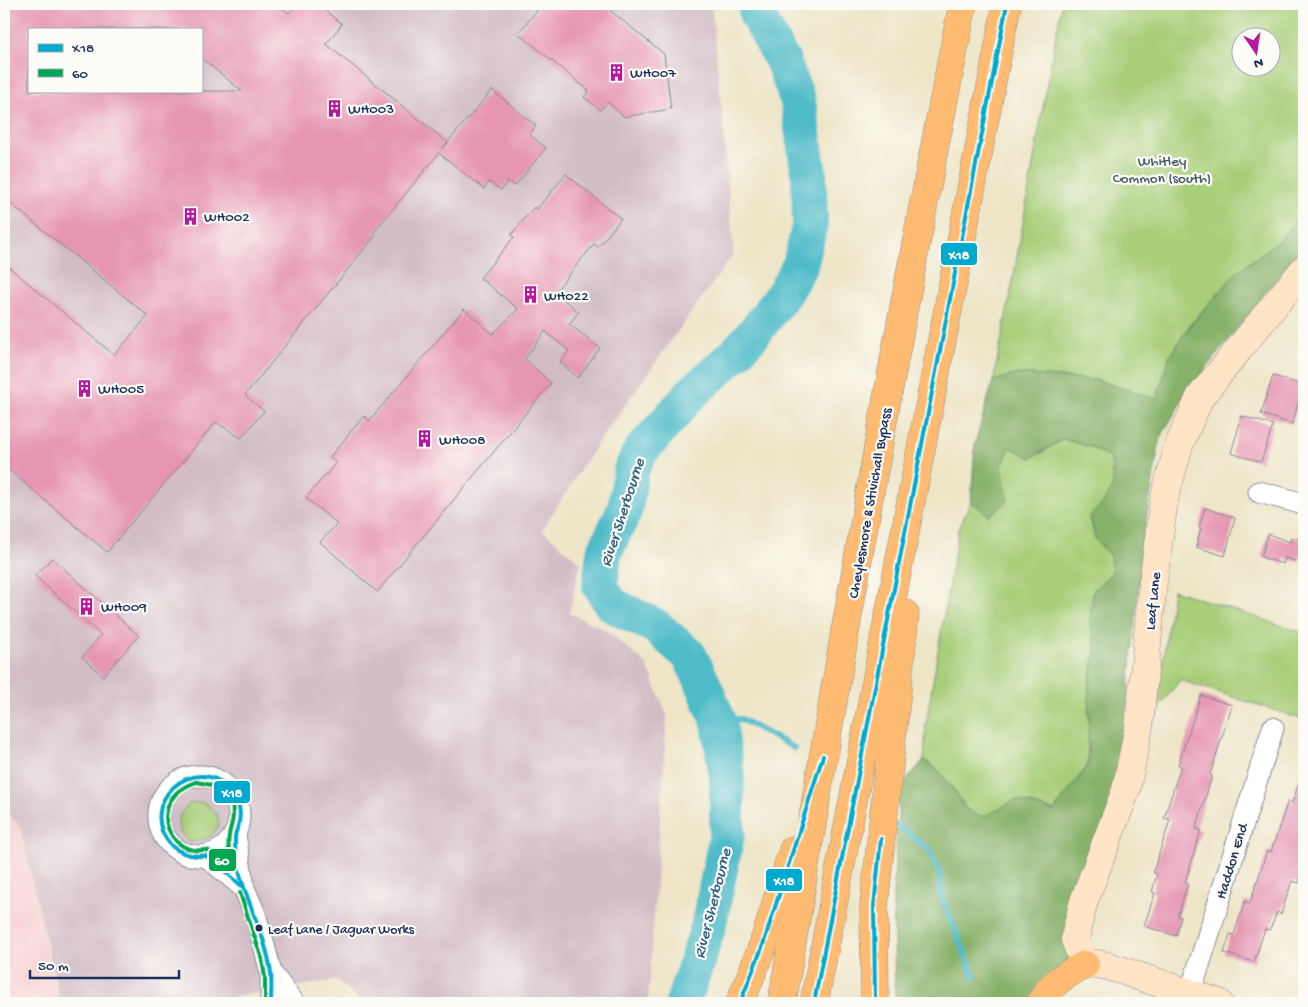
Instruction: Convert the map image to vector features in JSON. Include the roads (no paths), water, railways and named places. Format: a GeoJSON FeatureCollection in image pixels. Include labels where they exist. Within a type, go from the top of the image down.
{"type":"FeatureCollection","features":[{"type":"Feature","properties":{"kind":"highway","name":"Cheylesmore & Stivichall Bypass"},"geometry":{"type":"LineString","coordinates":[[782,1003],[823,756],[928,179],[963,4]]}},
{"type":"Feature","properties":{"kind":"highway"},"geometry":{"type":"LineString","coordinates":[[814,1003],[1007,4]]}},
{"type":"Feature","properties":{"kind":"highway"},"geometry":{"type":"LineString","coordinates":[[875,1003],[874,906],[924,429]]}},
{"type":"Feature","properties":{"kind":"highway"},"geometry":{"type":"LineString","coordinates":[[740,1003],[763,945],[823,756]]}},
{"type":"Feature","properties":{"kind":"highway"},"geometry":{"type":"LineString","coordinates":[[1040,1003],[1054,983],[1085,965]]}},
{"type":"Feature","properties":{"kind":"street","name":"Leaf Lane"},"geometry":{"type":"LineString","coordinates":[[1085,965],[1076,940],[1077,928],[1084,901],[1126,790],[1139,726],[1153,582],[1164,500],[1179,446],[1200,397],[1304,269]]}},
{"type":"Feature","properties":{"kind":"street"},"geometry":{"type":"LineString","coordinates":[[1259,492],[1302,499]]}},
{"type":"Feature","properties":{"kind":"street","name":"Haddon End"},"geometry":{"type":"LineString","coordinates":[[1190,994],[1273,728]]}},
{"type":"Feature","properties":{"kind":"street"},"geometry":{"type":"LineString","coordinates":[[198,776],[212,778],[225,785],[235,796],[239,808],[240,822],[235,835],[220,851],[206,856],[191,856],[177,850],[167,840],[160,827],[161,804],[166,793],[177,783],[198,776]]}},
{"type":"Feature","properties":{"kind":"street"},"geometry":{"type":"LineString","coordinates":[[235,835],[244,888],[260,931],[271,973],[271,1003]]}},
{"type":"Feature","properties":{"kind":"street"},"geometry":{"type":"LineString","coordinates":[[206,856],[244,888]]}},
{"type":"Feature","properties":{"kind":"street"},"geometry":{"type":"LineString","coordinates":[[1085,965],[1097,964],[1108,966],[1219,1003]]}},
{"type":"Feature","properties":{"kind":"street"},"geometry":{"type":"LineString","coordinates":[[271,973],[294,1003]]}},
{"type":"Feature","properties":{"kind":"waterway","name":"River Sherbourne"},"geometry":{"type":"LineString","coordinates":[[683,1003],[708,928],[727,835],[727,778],[719,722],[689,655],[655,626],[612,605],[600,586],[604,553],[625,509],[631,470],[640,452],[692,393],[736,353],[754,333],[784,293],[800,265],[810,224],[809,175],[798,101],[783,62],[757,15],[755,4]]}},
{"type":"Feature","properties":{"kind":"waterway"},"geometry":{"type":"LineString","coordinates":[[719,722],[741,719],[794,748]]}},
{"type":"Feature","properties":{"kind":"waterway"},"geometry":{"type":"LineString","coordinates":[[897,825],[928,849],[939,870],[941,895],[974,976]]}},
{"type":"Feature","properties":{"kind":"place","name":"WH007"},"geometry":{"type":"Point","coordinates":[616,72]}},
{"type":"Feature","properties":{"kind":"place","name":"WH003"},"geometry":{"type":"Point","coordinates":[334,108]}},
{"type":"Feature","properties":{"kind":"place","name":"WH002"},"geometry":{"type":"Point","coordinates":[190,216]}},
{"type":"Feature","properties":{"kind":"place","name":"WH022"},"geometry":{"type":"Point","coordinates":[530,295]}},
{"type":"Feature","properties":{"kind":"place","name":"WH005"},"geometry":{"type":"Point","coordinates":[84,388]}},
{"type":"Feature","properties":{"kind":"place","name":"WH008"},"geometry":{"type":"Point","coordinates":[425,439]}},
{"type":"Feature","properties":{"kind":"place","name":"WH009"},"geometry":{"type":"Point","coordinates":[87,606]}},
{"type":"Feature","properties":{"kind":"place","name":"Leaf Lane / Jaguar Works"},"geometry":{"type":"Point","coordinates":[259,928]}},
{"type":"Feature","properties":{"kind":"park label","name":"Whitley Common (south)"},"geometry":{"type":"Point","coordinates":[1162,168]}}]}
